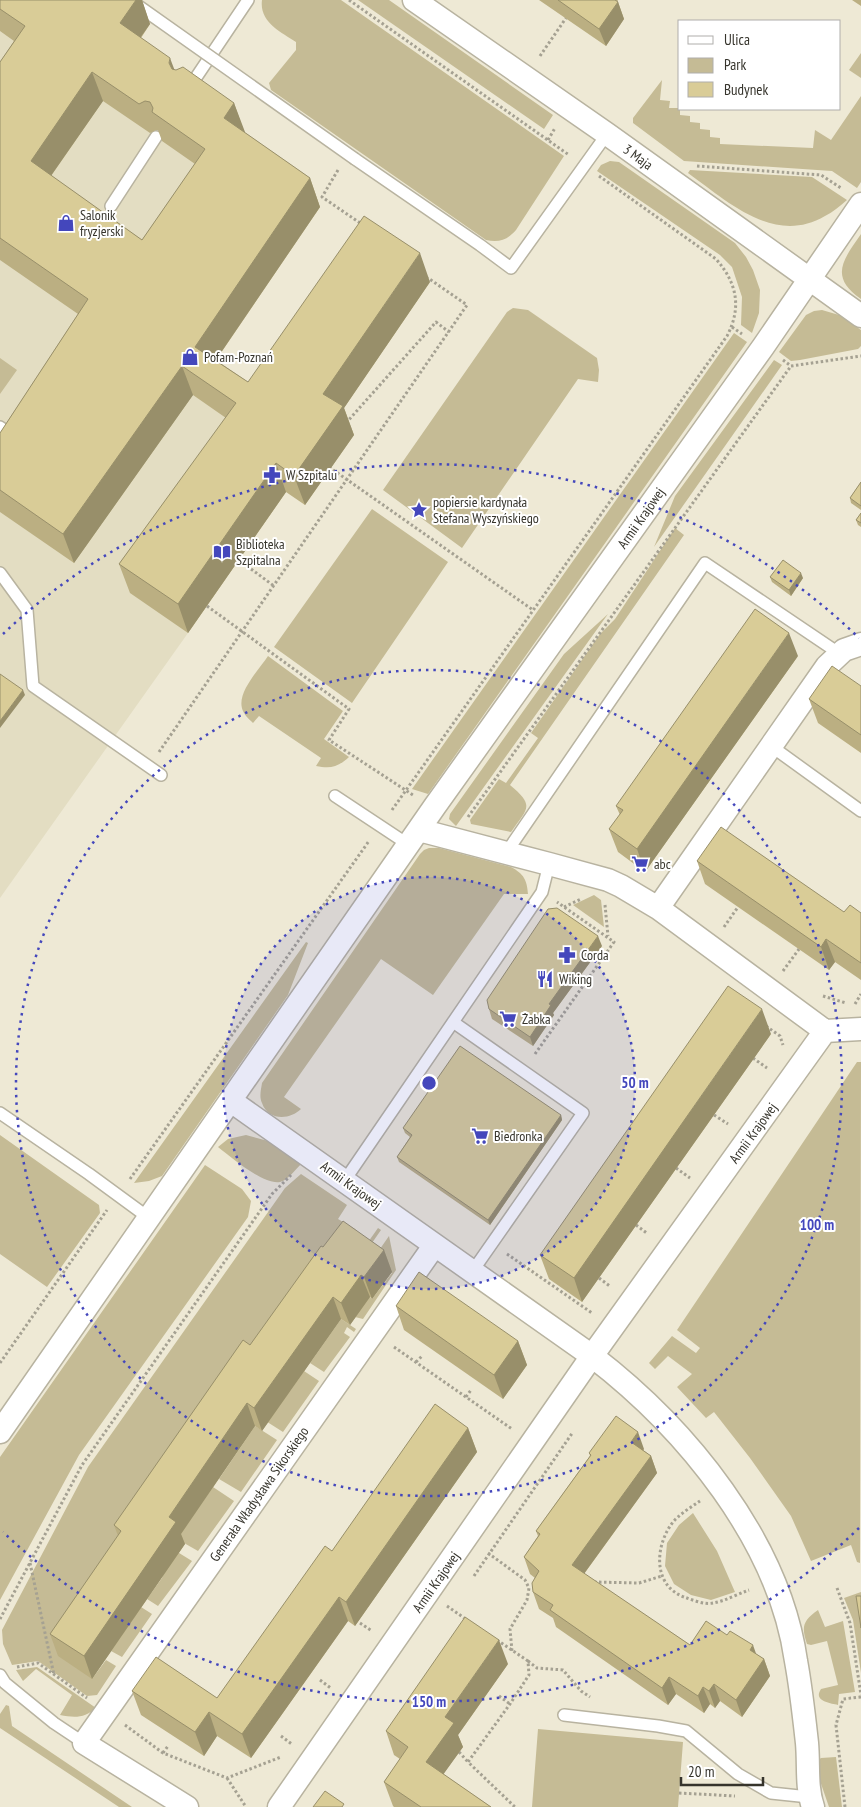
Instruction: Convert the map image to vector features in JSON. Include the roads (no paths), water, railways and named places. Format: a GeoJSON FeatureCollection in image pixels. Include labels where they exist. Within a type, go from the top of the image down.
{"type":"FeatureCollection","features":[{"type":"Feature","properties":{"kind":"street","name":"3 Maja"},"geometry":{"type":"LineString","coordinates":[[414,0],[607,134],[861,316]]}},
{"type":"Feature","properties":{"kind":"street","name":"Armii Krajowej"},"geometry":{"type":"LineString","coordinates":[[0,1432],[435,806],[763,347],[808,279],[853,197]]}},
{"type":"Feature","properties":{"kind":"street"},"geometry":{"type":"LineString","coordinates":[[658,908],[827,666],[844,650],[861,644]]}},
{"type":"Feature","properties":{"kind":"street"},"geometry":{"type":"LineString","coordinates":[[414,838],[506,853],[608,880],[634,892],[658,908],[825,1031],[861,1029]]}},
{"type":"Feature","properties":{"kind":"street","name":"Armii Krajowej"},"geometry":{"type":"LineString","coordinates":[[279,1807],[592,1356],[825,1031]]}},
{"type":"Feature","properties":{"kind":"street","name":"Armii Krajowej"},"geometry":{"type":"LineString","coordinates":[[231,1101],[592,1356]]}},
{"type":"Feature","properties":{"kind":"street","name":"Generała Władysława Sikorskiego"},"geometry":{"type":"LineString","coordinates":[[84,1743],[434,1246]]}},
{"type":"Feature","properties":{"kind":"street"},"geometry":{"type":"LineString","coordinates":[[592,1356],[620,1378],[678,1434],[726,1494],[750,1532],[774,1584],[787,1620],[796,1658],[808,1745],[812,1802]]}},
{"type":"Feature","properties":{"kind":"street"},"geometry":{"type":"LineString","coordinates":[[84,1743],[187,1807]]}},
{"type":"Feature","properties":{"kind":"lane"},"geometry":{"type":"LineString","coordinates":[[130,0],[511,268],[607,134]]}},
{"type":"Feature","properties":{"kind":"lane"},"geometry":{"type":"LineString","coordinates":[[187,92],[248,0]]}},
{"type":"Feature","properties":{"kind":"lane"},"geometry":{"type":"LineString","coordinates":[[111,206],[156,137]]}},
{"type":"Feature","properties":{"kind":"lane"},"geometry":{"type":"LineString","coordinates":[[0,427],[9,433],[0,447]]}},
{"type":"Feature","properties":{"kind":"lane"},"geometry":{"type":"LineString","coordinates":[[506,853],[705,563],[840,654]]}},
{"type":"Feature","properties":{"kind":"lane"},"geometry":{"type":"LineString","coordinates":[[0,574],[27,610],[33,686],[161,775]]}},
{"type":"Feature","properties":{"kind":"lane"},"geometry":{"type":"LineString","coordinates":[[771,746],[861,811]]}},
{"type":"Feature","properties":{"kind":"lane"},"geometry":{"type":"LineString","coordinates":[[335,796],[380,826],[414,838]]}},
{"type":"Feature","properties":{"kind":"lane"},"geometry":{"type":"LineString","coordinates":[[345,1180],[542,892],[549,864]]}},
{"type":"Feature","properties":{"kind":"lane"},"geometry":{"type":"LineString","coordinates":[[453,1022],[584,1113],[472,1272]]}},
{"type":"Feature","properties":{"kind":"lane"},"geometry":{"type":"LineString","coordinates":[[0,1113],[149,1218]]}},
{"type":"Feature","properties":{"kind":"lane"},"geometry":{"type":"LineString","coordinates":[[5,1672],[5,1683],[54,1723],[84,1743]]}},
{"type":"Feature","properties":{"kind":"lane"},"geometry":{"type":"LineString","coordinates":[[564,1715],[686,1731],[738,1774],[771,1793],[812,1802]]}},
{"type":"Feature","properties":{"kind":"place","name":"Salonik fryzjerski"},"geometry":{"type":"Point","coordinates":[66,223]}},
{"type":"Feature","properties":{"kind":"place","name":"Pofam-Poznań"},"geometry":{"type":"Point","coordinates":[190,357]}},
{"type":"Feature","properties":{"kind":"place","name":"W Szpitalu"},"geometry":{"type":"Point","coordinates":[272,475]}},
{"type":"Feature","properties":{"kind":"place","name":"popiersie kardynała Stefana Wyszyńskiego"},"geometry":{"type":"Point","coordinates":[419,510]}},
{"type":"Feature","properties":{"kind":"place","name":"Biblioteka Szpitalna"},"geometry":{"type":"Point","coordinates":[222,552]}},
{"type":"Feature","properties":{"kind":"place","name":"abc"},"geometry":{"type":"Point","coordinates":[640,864]}},
{"type":"Feature","properties":{"kind":"place","name":"Corda"},"geometry":{"type":"Point","coordinates":[567,955]}},
{"type":"Feature","properties":{"kind":"place","name":"Wiking"},"geometry":{"type":"Point","coordinates":[545,979]}},
{"type":"Feature","properties":{"kind":"place","name":"Żabka"},"geometry":{"type":"Point","coordinates":[508,1019]}},
{"type":"Feature","properties":{"kind":"place","name":"Biedronka"},"geometry":{"type":"Point","coordinates":[480,1136]}}]}
